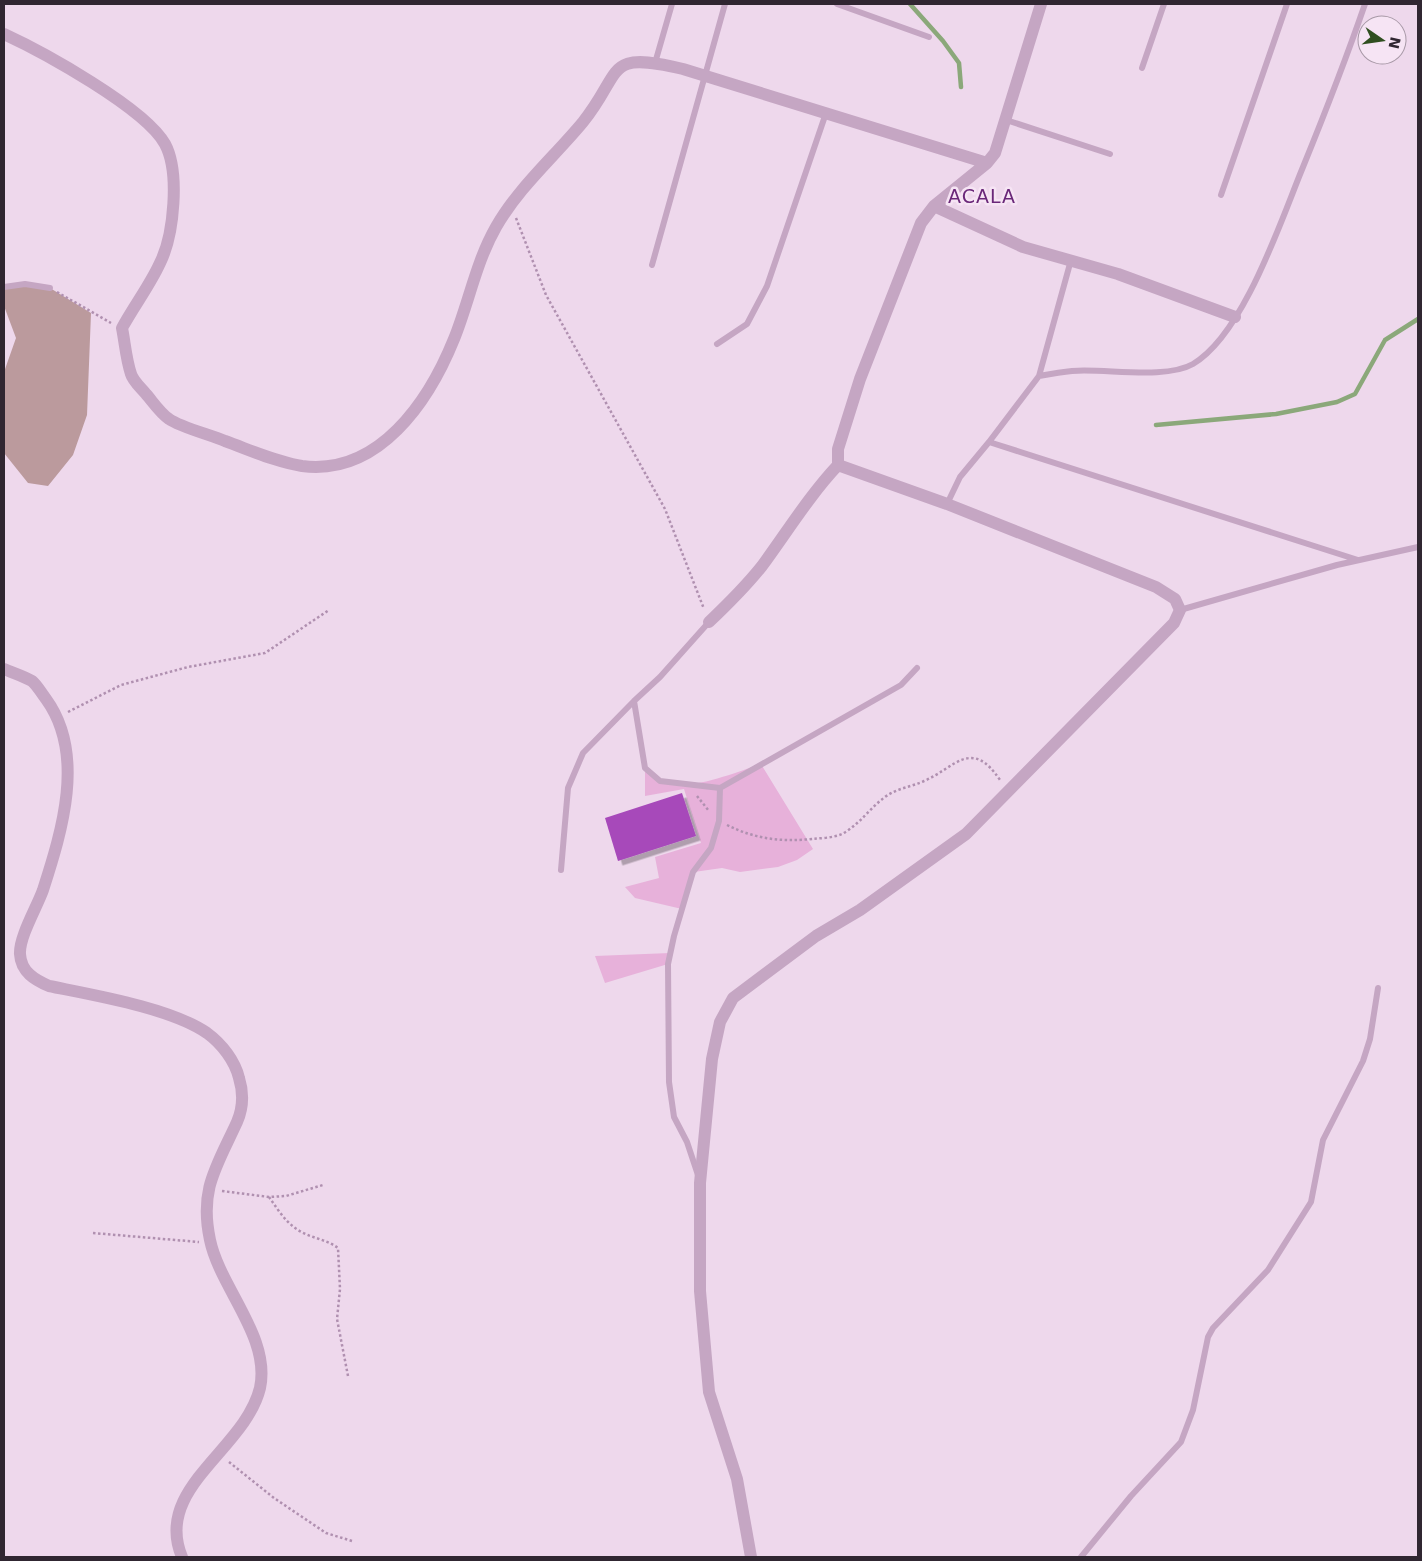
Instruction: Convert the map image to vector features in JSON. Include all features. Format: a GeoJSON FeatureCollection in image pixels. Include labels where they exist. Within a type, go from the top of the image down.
{"type":"FeatureCollection","features":[{"type":"Feature","properties":{"kind":"street"},"geometry":{"type":"LineString","coordinates":[[709,622],[734,598],[761,567],[812,495],[838,465],[838,450],[871,349],[920,223],[934,206],[987,163],[995,153],[1041,4]]}},
{"type":"Feature","properties":{"kind":"street"},"geometry":{"type":"LineString","coordinates":[[4,34],[95,85],[139,115],[165,144],[172,170],[175,197],[170,230],[161,262],[122,328],[131,376],[169,420],[283,462],[312,466],[357,460],[384,441],[411,416],[433,384],[454,338],[469,291],[492,238],[511,204],[531,178],[552,158],[593,110],[615,70],[623,64],[655,63],[706,76],[987,163]]}},
{"type":"Feature","properties":{"kind":"street"},"geometry":{"type":"LineString","coordinates":[[934,206],[1022,247],[1118,274],[1235,316]]}},
{"type":"Feature","properties":{"kind":"street"},"geometry":{"type":"LineString","coordinates":[[751,1557],[736,1478],[709,1392],[700,1291],[700,1183],[712,1059],[720,1022],[733,998],[816,936],[860,910],[966,834],[1174,623],[1180,610],[1175,598],[1156,586],[947,504],[838,465]]}},
{"type":"Feature","properties":{"kind":"street"},"geometry":{"type":"LineString","coordinates":[[4,669],[33,682],[58,717],[66,743],[68,772],[63,814],[43,891],[20,954],[23,966],[32,979],[49,986],[174,1017],[207,1033],[226,1051],[238,1071],[243,1104],[237,1122],[219,1156],[208,1189],[206,1217],[210,1242],[257,1346],[262,1369],[259,1389],[247,1418],[220,1455],[191,1486],[180,1506],[176,1525],[178,1548],[182,1557]]}},
{"type":"Feature","properties":{"kind":"lane"},"geometry":{"type":"LineString","coordinates":[[655,63],[672,4]]}},
{"type":"Feature","properties":{"kind":"lane"},"geometry":{"type":"LineString","coordinates":[[652,265],[725,4]]}},
{"type":"Feature","properties":{"kind":"lane"},"geometry":{"type":"LineString","coordinates":[[837,4],[929,37]]}},
{"type":"Feature","properties":{"kind":"lane"},"geometry":{"type":"LineString","coordinates":[[1142,68],[1164,4]]}},
{"type":"Feature","properties":{"kind":"lane"},"geometry":{"type":"LineString","coordinates":[[1221,195],[1287,4]]}},
{"type":"Feature","properties":{"kind":"lane"},"geometry":{"type":"LineString","coordinates":[[1039,376],[1074,370],[1168,370],[1192,364],[1213,346],[1235,316],[1278,230],[1342,68],[1365,4]]}},
{"type":"Feature","properties":{"kind":"lane"},"geometry":{"type":"LineString","coordinates":[[718,344],[747,324],[758,307],[767,286],[826,113]]}},
{"type":"Feature","properties":{"kind":"lane"},"geometry":{"type":"LineString","coordinates":[[1006,120],[1110,154]]}},
{"type":"Feature","properties":{"kind":"lane"},"geometry":{"type":"LineString","coordinates":[[947,504],[960,477],[1039,376],[1071,260]]}},
{"type":"Feature","properties":{"kind":"lane"},"geometry":{"type":"LineString","coordinates":[[4,287],[25,284],[50,288]]}},
{"type":"Feature","properties":{"kind":"lane"},"geometry":{"type":"LineString","coordinates":[[989,442],[1358,560]]}},
{"type":"Feature","properties":{"kind":"lane"},"geometry":{"type":"LineString","coordinates":[[1180,610],[1358,560],[1418,547]]}},
{"type":"Feature","properties":{"kind":"lane"},"geometry":{"type":"LineString","coordinates":[[561,870],[568,788],[583,753],[660,677],[709,622]]}},
{"type":"Feature","properties":{"kind":"lane"},"geometry":{"type":"LineString","coordinates":[[634,701],[645,768],[660,781],[687,786],[720,788],[901,685],[917,668]]}},
{"type":"Feature","properties":{"kind":"lane"},"geometry":{"type":"LineString","coordinates":[[700,1183],[687,1142],[674,1117],[668,1082],[668,964],[693,872],[711,848],[718,821],[720,788]]}},
{"type":"Feature","properties":{"kind":"lane"},"geometry":{"type":"LineString","coordinates":[[1081,1557],[1131,1496],[1182,1442],[1194,1410],[1208,1337],[1213,1328],[1268,1270],[1311,1202],[1323,1140],[1363,1061],[1370,1039],[1378,988]]}},
{"type":"Feature","properties":{"kind":"path"},"geometry":{"type":"LineString","coordinates":[[511,204],[546,295],[664,509],[709,622]]}},
{"type":"Feature","properties":{"kind":"path"},"geometry":{"type":"LineString","coordinates":[[50,288],[91,313],[122,328]]}},
{"type":"Feature","properties":{"kind":"path"},"geometry":{"type":"LineString","coordinates":[[58,717],[121,685],[188,667],[265,653],[329,610]]}},
{"type":"Feature","properties":{"kind":"path"},"geometry":{"type":"LineString","coordinates":[[687,786],[718,821],[746,835],[787,842],[841,834],[854,826],[885,797],[906,786],[924,781],[963,758],[980,760],[993,769],[1008,791]]}},
{"type":"Feature","properties":{"kind":"path"},"geometry":{"type":"LineString","coordinates":[[208,1189],[269,1197],[286,1196],[323,1185]]}},
{"type":"Feature","properties":{"kind":"path"},"geometry":{"type":"LineString","coordinates":[[269,1197],[286,1220],[298,1230],[332,1243],[338,1248],[340,1288],[337,1319],[348,1376]]}},
{"type":"Feature","properties":{"kind":"path"},"geometry":{"type":"LineString","coordinates":[[94,1233],[181,1242],[210,1242]]}},
{"type":"Feature","properties":{"kind":"path"},"geometry":{"type":"LineString","coordinates":[[220,1455],[274,1498],[326,1533],[352,1541]]}},
{"type":"Feature","properties":{"kind":"shaded area"},"geometry":{"type":"Polygon","coordinates":[[[25,284],[50,288],[91,313],[87,415],[73,455],[48,486],[28,483],[4,453],[4,372],[16,338],[4,306],[4,287],[25,284]]]}},
{"type":"Feature","properties":{"kind":"sand"},"geometry":{"type":"Polygon","coordinates":[[[761,764],[813,849],[797,860],[778,867],[740,872],[722,868],[694,872],[682,909],[635,898],[625,887],[659,878],[655,857],[701,843],[684,789],[645,796],[645,768],[660,781],[683,785],[725,776],[761,764]]]}},
{"type":"Feature","properties":{"kind":"sand"},"geometry":{"type":"Polygon","coordinates":[[[670,953],[668,964],[605,983],[595,956],[670,953]]]}},
{"type":"Feature","properties":{"kind":"building"},"geometry":{"type":"Polygon","coordinates":[[[682,793],[696,836],[618,861],[605,818],[682,793]]]}},
{"type":"Feature","properties":{"kind":"waterway"},"geometry":{"type":"LineString","coordinates":[[910,4],[943,41],[959,63],[961,87]]}},
{"type":"Feature","properties":{"kind":"waterway"},"geometry":{"type":"LineString","coordinates":[[1156,425],[1276,414],[1337,402],[1355,394],[1385,340],[1418,319]]}},
{"type":"Feature","properties":{"kind":"district","name":"ACALA"},"geometry":{"type":"Point","coordinates":[982,196]}}]}
